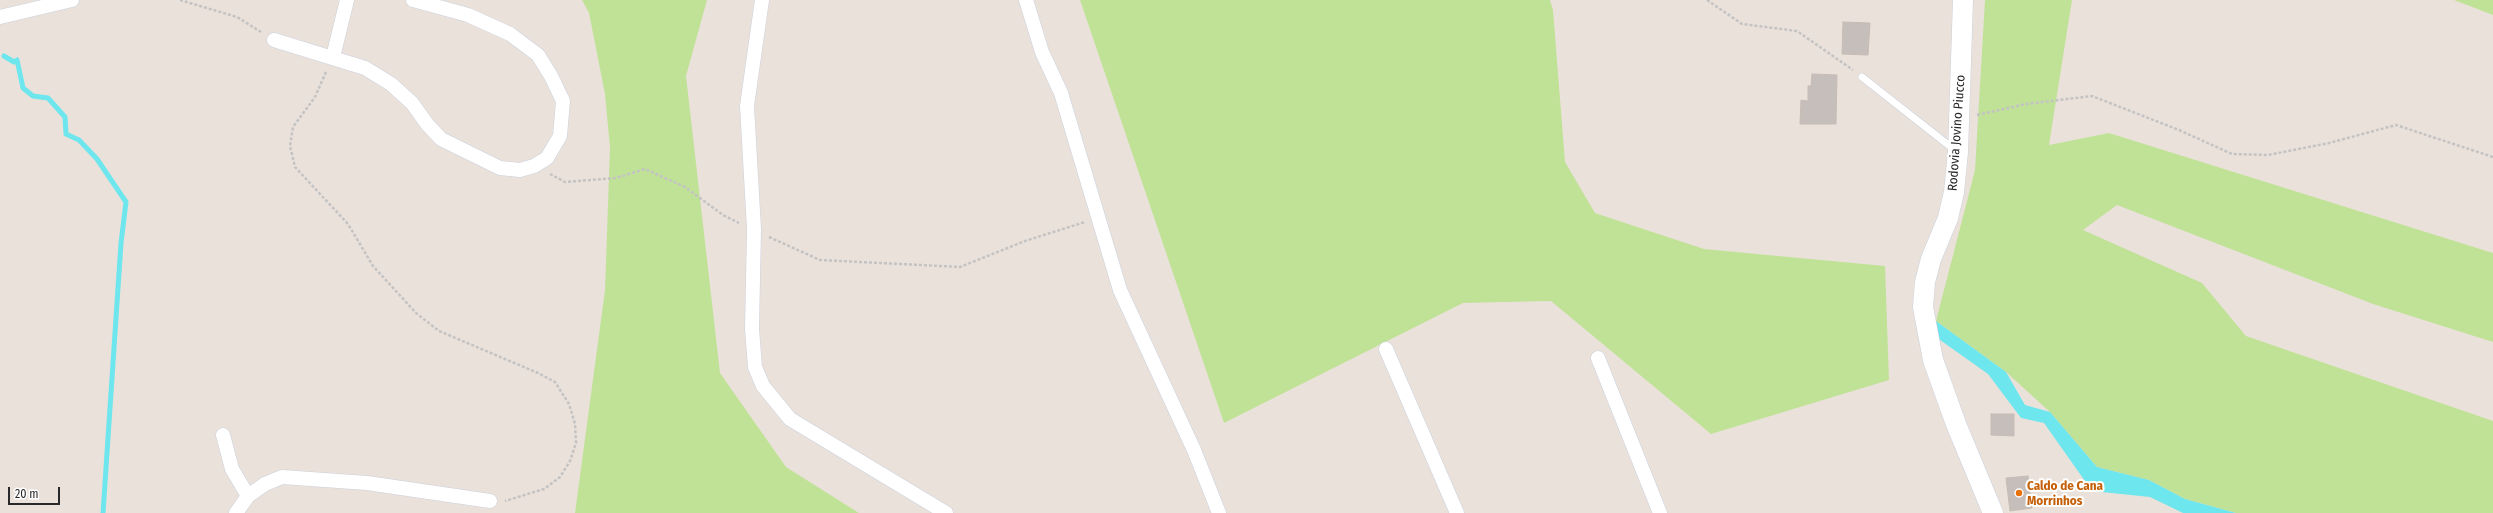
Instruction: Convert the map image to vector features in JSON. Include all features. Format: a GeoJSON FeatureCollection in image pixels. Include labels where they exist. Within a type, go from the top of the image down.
{"type":"FeatureCollection","features":[{"type":"Feature","properties":{"kind":"main road","name":"Rodovia Jovino Piucco"},"geometry":{"type":"LineString","coordinates":[[1963,0],[1958,152],[1951,205],[1931,258],[1925,282],[1923,307],[1933,360],[1956,424],[1993,513]]}},
{"type":"Feature","properties":{"kind":"street"},"geometry":{"type":"LineString","coordinates":[[0,17],[72,0]]}},
{"type":"Feature","properties":{"kind":"street"},"geometry":{"type":"LineString","coordinates":[[333,57],[347,0]]}},
{"type":"Feature","properties":{"kind":"street"},"geometry":{"type":"LineString","coordinates":[[274,40],[365,68],[391,84],[412,103],[427,124],[441,139],[500,168],[520,170],[534,166],[547,158],[560,136],[563,120],[563,101],[551,76],[538,55],[510,34],[468,15],[413,0]]}},
{"type":"Feature","properties":{"kind":"street"},"geometry":{"type":"LineString","coordinates":[[762,0],[747,106],[754,230],[752,329],[756,367],[763,386],[790,419],[946,513]]}},
{"type":"Feature","properties":{"kind":"street"},"geometry":{"type":"LineString","coordinates":[[1026,0],[1042,52],[1062,93],[1120,290],[1194,450],[1219,513]]}},
{"type":"Feature","properties":{"kind":"street"},"geometry":{"type":"LineString","coordinates":[[1386,349],[1457,513]]}},
{"type":"Feature","properties":{"kind":"street"},"geometry":{"type":"LineString","coordinates":[[1598,358],[1660,513]]}},
{"type":"Feature","properties":{"kind":"street"},"geometry":{"type":"LineString","coordinates":[[223,435],[232,469],[248,496]]}},
{"type":"Feature","properties":{"kind":"street"},"geometry":{"type":"LineString","coordinates":[[236,513],[248,496],[265,484],[282,477],[411,488],[490,501]]}},
{"type":"Feature","properties":{"kind":"lane"},"geometry":{"type":"LineString","coordinates":[[1862,77],[1946,145],[1958,152]]}},
{"type":"Feature","properties":{"kind":"path"},"geometry":{"type":"LineString","coordinates":[[180,0],[237,17],[274,40]]}},
{"type":"Feature","properties":{"kind":"path"},"geometry":{"type":"LineString","coordinates":[[1707,0],[1742,24],[1796,31],[1862,77]]}},
{"type":"Feature","properties":{"kind":"path"},"geometry":{"type":"LineString","coordinates":[[333,57],[315,97],[293,127],[290,146],[295,166],[348,224],[373,266],[416,313],[439,331],[524,366],[555,382],[569,404],[575,424],[576,443],[570,461],[560,477],[544,489],[526,496],[507,501],[490,501]]}},
{"type":"Feature","properties":{"kind":"path"},"geometry":{"type":"LineString","coordinates":[[1959,120],[2026,104],[2092,96],[2179,130],[2232,154],[2268,155],[2329,143],[2396,125],[2493,157]]}},
{"type":"Feature","properties":{"kind":"path"},"geometry":{"type":"LineString","coordinates":[[534,166],[565,182],[616,178],[645,170],[685,187],[723,215],[820,260],[960,267],[1025,241],[1098,218]]}},
{"type":"Feature","properties":{"kind":"green space"},"geometry":{"type":"Polygon","coordinates":[[[582,0],[707,0],[686,76],[720,373],[786,467],[859,513],[575,513],[605,290],[610,148],[605,94],[589,13],[582,0]]]}},
{"type":"Feature","properties":{"kind":"green space"},"geometry":{"type":"Polygon","coordinates":[[[1080,0],[1550,0],[1553,10],[1565,162],[1595,213],[1704,249],[1885,266],[1889,380],[1711,434],[1551,301],[1463,303],[1224,423],[1080,0]]]}},
{"type":"Feature","properties":{"kind":"green space"},"geometry":{"type":"Polygon","coordinates":[[[1985,0],[2072,0],[2049,145],[2109,133],[2493,253],[2493,342],[2373,304],[2117,205],[2083,230],[2202,283],[2246,336],[2493,421],[2493,513],[2236,513],[2185,499],[2149,480],[2097,467],[2050,412],[2006,372],[1936,321],[1975,170],[1985,0]]]}},
{"type":"Feature","properties":{"kind":"green space"},"geometry":{"type":"Polygon","coordinates":[[[2454,0],[2493,0],[2493,15],[2454,0]]]}},
{"type":"Feature","properties":{"kind":"water"},"geometry":{"type":"Polygon","coordinates":[[[1936,321],[2006,372],[2025,405],[2050,412],[2097,467],[2149,480],[2185,499],[2236,513],[2183,513],[2150,497],[2092,491],[2044,423],[2021,418],[1988,374],[1933,335],[1936,321]]]}},
{"type":"Feature","properties":{"kind":"building"},"geometry":{"type":"Polygon","coordinates":[[[1843,22],[1870,23],[1868,55],[1842,54],[1843,22]]]}},
{"type":"Feature","properties":{"kind":"building"},"geometry":{"type":"Polygon","coordinates":[[[1812,74],[1837,75],[1836,124],[1800,124],[1801,100],[1808,101],[1808,86],[1811,86],[1812,74]]]}},
{"type":"Feature","properties":{"kind":"building"},"geometry":{"type":"Polygon","coordinates":[[[1991,414],[2014,414],[2014,436],[1991,435],[1991,414]]]}},
{"type":"Feature","properties":{"kind":"building","name":"Caldo de Cana Morrinhos"},"geometry":{"type":"Polygon","coordinates":[[[2028,476],[2032,508],[2010,511],[2006,478],[2028,476]]]}},
{"type":"Feature","properties":{"kind":"waterway"},"geometry":{"type":"LineString","coordinates":[[4,56],[14,62],[17,60],[23,88],[33,96],[48,98],[65,117],[66,134],[79,140],[97,159],[126,202],[121,243],[103,513]]}},
{"type":"Feature","properties":{"kind":"place","name":"Caldo de Cana Morrinhos"},"geometry":{"type":"Point","coordinates":[2019,493]}}]}
